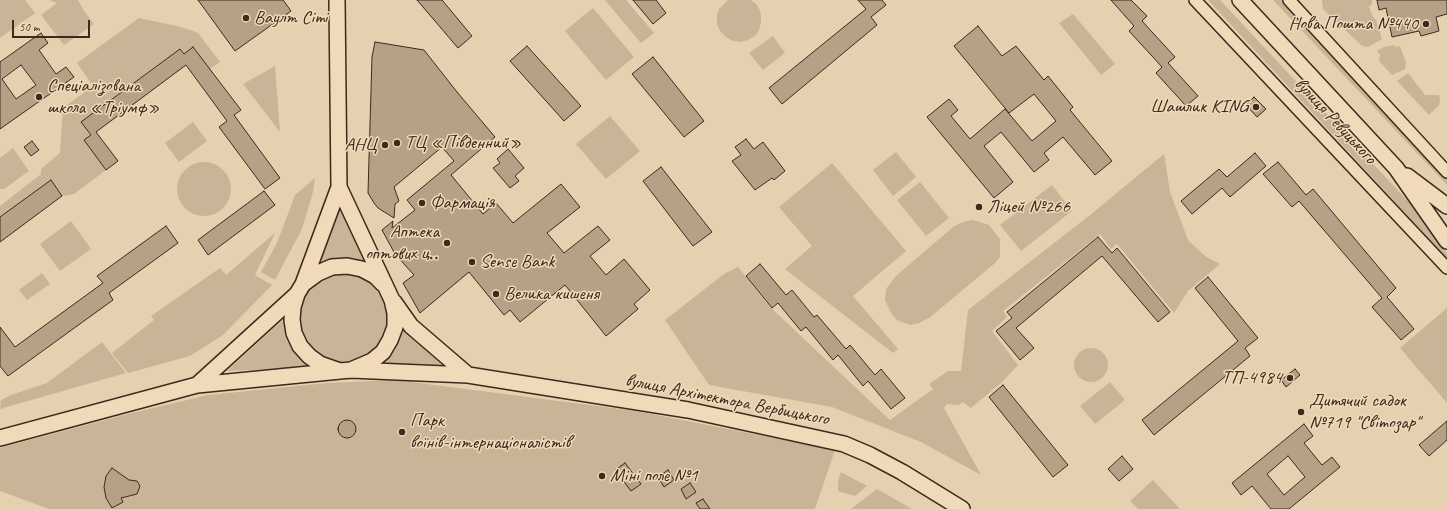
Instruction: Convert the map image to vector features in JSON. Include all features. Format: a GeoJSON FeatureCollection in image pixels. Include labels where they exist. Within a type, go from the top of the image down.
{"type":"FeatureCollection","features":[{"type":"Feature","properties":{"kind":"street"},"geometry":{"type":"LineString","coordinates":[[337,0],[339,187],[293,307],[292,320],[294,333],[300,346],[308,356],[320,364],[345,370],[372,361],[382,352],[390,340],[395,327],[395,313],[389,293],[339,187]]}},
{"type":"Feature","properties":{"kind":"street","name":"вулиця Ревуцького"},"geometry":{"type":"LineString","coordinates":[[1195,0],[1447,268]]}},
{"type":"Feature","properties":{"kind":"street","name":"вулиця Ревуцького"},"geometry":{"type":"LineString","coordinates":[[1240,0],[1396,168],[1442,222],[1447,241]]}},
{"type":"Feature","properties":{"kind":"street"},"geometry":{"type":"LineString","coordinates":[[1296,2],[1447,172]]}},
{"type":"Feature","properties":{"kind":"street","name":"вулиця Ревуцького"},"geometry":{"type":"LineString","coordinates":[[1396,168],[1447,206]]}},
{"type":"Feature","properties":{"kind":"street","name":"вулиця Архітектора Вербицького"},"geometry":{"type":"LineString","coordinates":[[197,385],[318,273],[332,267],[347,266],[362,269],[375,276],[389,293],[411,326],[468,376]]}},
{"type":"Feature","properties":{"kind":"street","name":"вулиця Архітектора Вербицького"},"geometry":{"type":"LineString","coordinates":[[0,438],[197,385],[345,370],[468,376],[680,409],[844,444],[877,458],[962,509]]}},
{"type":"Feature","properties":{"kind":"shaded area"},"geometry":{"type":"Polygon","coordinates":[[[0,0],[25,0],[35,13],[0,38],[0,0]]]}},
{"type":"Feature","properties":{"kind":"shaded area"},"geometry":{"type":"Polygon","coordinates":[[[49,0],[78,0],[94,24],[64,45],[41,15],[57,3],[49,0]]]}},
{"type":"Feature","properties":{"kind":"shaded area"},"geometry":{"type":"Polygon","coordinates":[[[605,0],[626,0],[654,33],[641,43],[605,0]]]}},
{"type":"Feature","properties":{"kind":"shaded area"},"geometry":{"type":"Polygon","coordinates":[[[728,0],[751,0],[756,4],[760,10],[761,23],[755,36],[740,42],[733,41],[720,31],[717,24],[717,16],[719,9],[728,0]]]}},
{"type":"Feature","properties":{"kind":"shaded area"},"geometry":{"type":"Polygon","coordinates":[[[1208,0],[1220,0],[1420,214],[1447,253],[1447,258],[1208,0]]]}},
{"type":"Feature","properties":{"kind":"shaded area"},"geometry":{"type":"Polygon","coordinates":[[[1273,0],[1284,0],[1447,176],[1447,185],[1273,0]]]}},
{"type":"Feature","properties":{"kind":"shaded area"},"geometry":{"type":"Polygon","coordinates":[[[1322,0],[1372,0],[1369,7],[1373,17],[1376,20],[1382,39],[1368,47],[1362,46],[1323,9],[1322,0]]]}},
{"type":"Feature","properties":{"kind":"shaded area"},"geometry":{"type":"Polygon","coordinates":[[[593,8],[634,57],[606,80],[565,31],[593,8]]]}},
{"type":"Feature","properties":{"kind":"shaded area"},"geometry":{"type":"Polygon","coordinates":[[[1073,14],[1115,64],[1101,75],[1059,23],[1073,14]]]}},
{"type":"Feature","properties":{"kind":"shaded area"},"geometry":{"type":"Polygon","coordinates":[[[139,18],[181,27],[198,33],[220,62],[210,69],[193,47],[184,54],[180,49],[81,122],[91,135],[84,140],[106,170],[74,194],[62,196],[51,181],[0,217],[0,206],[41,174],[41,169],[60,153],[63,108],[93,86],[77,63],[139,18]]]}},
{"type":"Feature","properties":{"kind":"shaded area"},"geometry":{"type":"Polygon","coordinates":[[[773,36],[785,53],[763,70],[749,53],[773,36]]]}},
{"type":"Feature","properties":{"kind":"shaded area"},"geometry":{"type":"Polygon","coordinates":[[[1394,45],[1395,47],[1400,46],[1406,62],[1405,69],[1392,75],[1379,61],[1380,55],[1377,51],[1384,47],[1394,45]]]}},
{"type":"Feature","properties":{"kind":"shaded area"},"geometry":{"type":"Polygon","coordinates":[[[275,66],[280,132],[243,84],[275,66]]]}},
{"type":"Feature","properties":{"kind":"shaded area"},"geometry":{"type":"Polygon","coordinates":[[[1408,73],[1425,95],[1439,95],[1439,105],[1429,115],[1397,81],[1408,73]]]}},
{"type":"Feature","properties":{"kind":"shaded area"},"geometry":{"type":"Polygon","coordinates":[[[610,116],[640,151],[606,179],[576,144],[610,116]]]}},
{"type":"Feature","properties":{"kind":"shaded area"},"geometry":{"type":"Polygon","coordinates":[[[193,122],[207,141],[179,162],[165,143],[193,122]]]}},
{"type":"Feature","properties":{"kind":"shaded area"},"geometry":{"type":"Polygon","coordinates":[[[13,148],[29,171],[4,189],[0,189],[0,158],[13,148]]]}},
{"type":"Feature","properties":{"kind":"shaded area"},"geometry":{"type":"Polygon","coordinates":[[[896,152],[916,177],[893,196],[873,170],[896,152]]]}},
{"type":"Feature","properties":{"kind":"shaded area"},"geometry":{"type":"Polygon","coordinates":[[[1164,154],[1170,192],[1188,240],[1205,256],[1220,264],[1188,291],[1174,313],[1117,244],[1111,249],[1100,234],[1003,311],[1007,317],[992,331],[1018,365],[1001,383],[971,408],[963,402],[959,405],[947,404],[944,408],[981,475],[921,442],[832,407],[709,385],[665,320],[724,274],[738,267],[768,305],[890,420],[933,389],[929,384],[948,371],[961,371],[968,310],[1090,215],[1164,154]]]}},
{"type":"Feature","properties":{"kind":"shaded area"},"geometry":{"type":"Polygon","coordinates":[[[204,162],[219,167],[223,170],[226,174],[231,189],[226,204],[223,208],[219,211],[204,216],[189,211],[185,208],[182,204],[177,189],[182,174],[185,170],[189,167],[204,162]]]}},
{"type":"Feature","properties":{"kind":"shaded area"},"geometry":{"type":"Polygon","coordinates":[[[832,163],[906,251],[853,296],[898,349],[893,353],[785,269],[812,246],[779,207],[832,163]]]}},
{"type":"Feature","properties":{"kind":"shaded area"},"geometry":{"type":"Polygon","coordinates":[[[315,178],[313,192],[302,229],[275,280],[261,272],[277,243],[295,195],[315,178]]]}},
{"type":"Feature","properties":{"kind":"shaded area"},"geometry":{"type":"Polygon","coordinates":[[[920,182],[949,218],[926,236],[897,200],[920,182]]]}},
{"type":"Feature","properties":{"kind":"shaded area"},"geometry":{"type":"Polygon","coordinates":[[[1052,185],[1072,211],[1021,251],[1000,225],[1052,185]]]}},
{"type":"Feature","properties":{"kind":"shaded area"},"geometry":{"type":"Polygon","coordinates":[[[339,203],[369,267],[334,260],[318,265],[339,203]]]}},
{"type":"Feature","properties":{"kind":"shaded area"},"geometry":{"type":"Polygon","coordinates":[[[973,220],[989,225],[1000,239],[1000,257],[995,263],[929,318],[919,323],[910,325],[897,320],[892,315],[885,300],[886,289],[896,276],[953,227],[963,222],[973,220]]]}},
{"type":"Feature","properties":{"kind":"shaded area"},"geometry":{"type":"Polygon","coordinates":[[[71,221],[91,249],[60,271],[40,244],[71,221]]]}},
{"type":"Feature","properties":{"kind":"shaded area"},"geometry":{"type":"Polygon","coordinates":[[[275,233],[255,275],[272,285],[223,335],[190,356],[128,373],[112,353],[154,320],[151,316],[220,268],[226,275],[275,233]]]}},
{"type":"Feature","properties":{"kind":"shaded area"},"geometry":{"type":"Polygon","coordinates":[[[42,273],[50,284],[27,300],[19,290],[42,273]]]}},
{"type":"Feature","properties":{"kind":"shaded area"},"geometry":{"type":"Polygon","coordinates":[[[334,274],[352,274],[368,281],[380,293],[387,309],[387,327],[380,343],[368,355],[352,362],[334,362],[318,355],[306,343],[299,327],[299,309],[306,293],[318,281],[334,274]]]}},
{"type":"Feature","properties":{"kind":"shaded area"},"geometry":{"type":"Polygon","coordinates":[[[1447,308],[1447,403],[1400,348],[1447,308]]]}},
{"type":"Feature","properties":{"kind":"shaded area"},"geometry":{"type":"Polygon","coordinates":[[[285,318],[288,341],[301,358],[313,367],[227,371],[285,318]]]}},
{"type":"Feature","properties":{"kind":"shaded area"},"geometry":{"type":"Polygon","coordinates":[[[402,326],[449,369],[380,363],[387,359],[395,350],[402,326]]]}},
{"type":"Feature","properties":{"kind":"shaded area"},"geometry":{"type":"Polygon","coordinates":[[[102,342],[126,373],[0,409],[1,400],[11,395],[47,383],[102,342]]]}},
{"type":"Feature","properties":{"kind":"shaded area"},"geometry":{"type":"Polygon","coordinates":[[[1088,348],[1094,348],[1098,349],[1105,355],[1108,365],[1107,372],[1101,379],[1094,382],[1088,382],[1084,381],[1077,375],[1074,368],[1074,362],[1075,358],[1081,351],[1088,348]]]}},
{"type":"Feature","properties":{"kind":"shaded area","name":"Парк воїнів-інтернаціоналістів"},"geometry":{"type":"Polygon","coordinates":[[[396,380],[636,411],[835,450],[815,509],[49,509],[0,491],[0,448],[120,416],[208,395],[327,383],[396,380]]]}},
{"type":"Feature","properties":{"kind":"shaded area"},"geometry":{"type":"Polygon","coordinates":[[[1110,382],[1125,400],[1095,424],[1080,406],[1110,382]]]}},
{"type":"Feature","properties":{"kind":"shaded area"},"geometry":{"type":"Polygon","coordinates":[[[841,472],[867,486],[855,496],[838,491],[838,481],[841,472]]]}},
{"type":"Feature","properties":{"kind":"shaded area"},"geometry":{"type":"Polygon","coordinates":[[[1153,480],[1180,509],[1138,509],[1130,501],[1153,480]]]}},
{"type":"Feature","properties":{"kind":"shaded area"},"geometry":{"type":"Polygon","coordinates":[[[877,489],[912,509],[851,509],[877,489]]]}},
{"type":"Feature","properties":{"kind":"building","name":"Ваулт Сіті"},"geometry":{"type":"Polygon","coordinates":[[[198,0],[283,0],[291,11],[235,51],[198,0]]]}},
{"type":"Feature","properties":{"kind":"building"},"geometry":{"type":"Polygon","coordinates":[[[417,0],[442,0],[472,36],[458,48],[417,0]]]}},
{"type":"Feature","properties":{"kind":"building"},"geometry":{"type":"Polygon","coordinates":[[[633,0],[656,0],[666,13],[653,24],[633,0]]]}},
{"type":"Feature","properties":{"kind":"building"},"geometry":{"type":"Polygon","coordinates":[[[858,0],[882,0],[886,5],[871,17],[877,25],[782,104],[769,88],[866,9],[858,0]]]}},
{"type":"Feature","properties":{"kind":"building"},"geometry":{"type":"Polygon","coordinates":[[[1111,0],[1131,0],[1147,16],[1142,21],[1175,57],[1168,63],[1198,96],[1186,106],[1156,73],[1162,67],[1129,31],[1134,26],[1111,0]]]}},
{"type":"Feature","properties":{"kind":"building"},"geometry":{"type":"Polygon","coordinates":[[[1377,0],[1447,0],[1447,14],[1436,17],[1439,31],[1421,36],[1419,31],[1392,37],[1386,8],[1379,10],[1377,0]]]}},
{"type":"Feature","properties":{"kind":"building"},"geometry":{"type":"Polygon","coordinates":[[[978,26],[1002,56],[1016,46],[1044,80],[1048,76],[1073,107],[1070,110],[1112,161],[1095,175],[1063,137],[1044,153],[1049,160],[1034,172],[1001,132],[984,146],[1013,182],[994,198],[927,117],[949,99],[958,110],[951,116],[970,139],[1005,109],[1032,141],[1056,121],[1034,94],[1009,113],[954,46],[978,26]]]}},
{"type":"Feature","properties":{"kind":"building"},"geometry":{"type":"Polygon","coordinates":[[[41,33],[48,43],[39,50],[56,74],[66,67],[74,77],[0,129],[0,62],[41,33]],[[21,65],[2,79],[16,99],[36,85],[21,65]]]}},
{"type":"Feature","properties":{"kind":"building"},"geometry":{"type":"Polygon","coordinates":[[[375,42],[424,50],[495,137],[451,175],[483,214],[496,203],[513,223],[561,184],[580,207],[547,233],[564,253],[598,226],[610,240],[590,256],[606,275],[624,259],[650,290],[634,304],[638,309],[606,336],[565,285],[520,322],[510,310],[504,315],[469,272],[420,313],[403,283],[414,275],[395,254],[382,230],[393,221],[392,228],[415,210],[407,200],[454,161],[442,147],[394,187],[399,201],[395,204],[394,218],[378,208],[374,203],[368,193],[372,57],[375,42]]]}},
{"type":"Feature","properties":{"kind":"building"},"geometry":{"type":"Polygon","coordinates":[[[527,46],[581,106],[564,121],[510,61],[527,46]]]}},
{"type":"Feature","properties":{"kind":"building"},"geometry":{"type":"Polygon","coordinates":[[[193,47],[241,110],[234,115],[280,178],[265,189],[219,127],[227,121],[186,65],[96,132],[118,161],[106,170],[84,140],[91,135],[81,122],[180,49],[184,54],[193,47]]]}},
{"type":"Feature","properties":{"kind":"building"},"geometry":{"type":"Polygon","coordinates":[[[653,57],[704,121],[684,137],[632,74],[653,57]]]}},
{"type":"Feature","properties":{"kind":"building","name":"Шашлик KING"},"geometry":{"type":"Polygon","coordinates":[[[1254,97],[1266,109],[1257,117],[1246,105],[1254,97]]]}},
{"type":"Feature","properties":{"kind":"building"},"geometry":{"type":"Polygon","coordinates":[[[746,139],[754,149],[763,142],[785,171],[774,180],[772,178],[755,190],[732,161],[741,155],[735,147],[746,139]]]}},
{"type":"Feature","properties":{"kind":"building"},"geometry":{"type":"Polygon","coordinates":[[[32,141],[39,150],[31,156],[24,147],[32,141]]]}},
{"type":"Feature","properties":{"kind":"building"},"geometry":{"type":"Polygon","coordinates":[[[508,149],[524,168],[515,176],[519,181],[510,188],[493,168],[500,163],[497,159],[508,149]]]}},
{"type":"Feature","properties":{"kind":"building"},"geometry":{"type":"Polygon","coordinates":[[[1255,153],[1266,166],[1230,197],[1222,188],[1192,214],[1181,201],[1219,169],[1227,177],[1255,153]]]}},
{"type":"Feature","properties":{"kind":"building"},"geometry":{"type":"Polygon","coordinates":[[[1278,162],[1306,195],[1313,189],[1396,288],[1387,297],[1414,329],[1401,340],[1372,307],[1382,298],[1299,201],[1292,207],[1263,174],[1278,162]]]}},
{"type":"Feature","properties":{"kind":"building"},"geometry":{"type":"Polygon","coordinates":[[[661,167],[712,232],[693,246],[643,181],[661,167]]]}},
{"type":"Feature","properties":{"kind":"building"},"geometry":{"type":"Polygon","coordinates":[[[51,180],[62,196],[0,242],[0,217],[51,180]]]}},
{"type":"Feature","properties":{"kind":"building"},"geometry":{"type":"Polygon","coordinates":[[[264,191],[275,205],[208,255],[198,240],[264,191]]]}},
{"type":"Feature","properties":{"kind":"building"},"geometry":{"type":"Polygon","coordinates":[[[166,226],[178,243],[109,293],[113,300],[8,376],[0,366],[0,327],[15,347],[103,283],[97,276],[166,226]]]}},
{"type":"Feature","properties":{"kind":"building"},"geometry":{"type":"Polygon","coordinates":[[[1098,237],[1112,253],[1117,248],[1170,312],[1158,322],[1102,256],[1016,328],[1034,348],[1020,360],[996,331],[1012,318],[1007,312],[1098,237]]]}},
{"type":"Feature","properties":{"kind":"building"},"geometry":{"type":"Polygon","coordinates":[[[760,264],[786,295],[792,290],[814,317],[817,315],[846,349],[850,345],[875,375],[881,369],[905,398],[891,409],[868,381],[863,386],[838,355],[833,360],[806,327],[801,331],[778,303],[772,308],[746,276],[760,264]]]}},
{"type":"Feature","properties":{"kind":"building"},"geometry":{"type":"Polygon","coordinates":[[[1208,277],[1258,338],[1245,348],[1250,356],[1154,435],[1142,420],[1238,341],[1195,288],[1208,277]]]}},
{"type":"Feature","properties":{"kind":"building","name":"ТП-4984"},"geometry":{"type":"Polygon","coordinates":[[[1295,369],[1300,375],[1286,387],[1281,380],[1295,369]]]}},
{"type":"Feature","properties":{"kind":"building"},"geometry":{"type":"Polygon","coordinates":[[[1003,385],[1068,465],[1053,477],[989,397],[1003,385]]]}},
{"type":"Feature","properties":{"kind":"building"},"geometry":{"type":"Polygon","coordinates":[[[343,420],[351,420],[356,425],[354,436],[351,438],[343,438],[338,433],[338,425],[343,420]]]}},
{"type":"Feature","properties":{"kind":"building"},"geometry":{"type":"Polygon","coordinates":[[[1447,421],[1447,440],[1429,456],[1419,445],[1447,421]]]}},
{"type":"Feature","properties":{"kind":"building"},"geometry":{"type":"Polygon","coordinates":[[[1304,424],[1313,436],[1304,443],[1322,465],[1332,457],[1340,467],[1289,509],[1271,509],[1252,486],[1241,495],[1232,483],[1304,424]],[[1288,456],[1267,474],[1284,495],[1305,477],[1288,456]]]}},
{"type":"Feature","properties":{"kind":"building"},"geometry":{"type":"Polygon","coordinates":[[[1122,456],[1133,469],[1119,481],[1108,469],[1122,456]]]}},
{"type":"Feature","properties":{"kind":"building"},"geometry":{"type":"Polygon","coordinates":[[[625,463],[641,484],[631,491],[615,470],[625,463]]]}},
{"type":"Feature","properties":{"kind":"building"},"geometry":{"type":"Polygon","coordinates":[[[112,468],[129,480],[137,481],[140,486],[137,494],[121,498],[123,502],[112,508],[106,498],[104,487],[106,476],[112,468]]]}},
{"type":"Feature","properties":{"kind":"building"},"geometry":{"type":"Polygon","coordinates":[[[668,470],[674,480],[664,487],[658,477],[668,470]]]}},
{"type":"Feature","properties":{"kind":"building"},"geometry":{"type":"Polygon","coordinates":[[[690,483],[696,492],[686,499],[681,489],[690,483]]]}},
{"type":"Feature","properties":{"kind":"building"},"geometry":{"type":"Polygon","coordinates":[[[703,499],[710,509],[700,509],[696,503],[703,499]]]}},
{"type":"Feature","properties":{"kind":"place","name":"Ваулт Сіті"},"geometry":{"type":"Point","coordinates":[246,18]}},
{"type":"Feature","properties":{"kind":"place","name":"Нова Пошта №440"},"geometry":{"type":"Point","coordinates":[1426,24]}},
{"type":"Feature","properties":{"kind":"place","name":"Спеціалізована школа «Тріумф»"},"geometry":{"type":"Point","coordinates":[39,97]}},
{"type":"Feature","properties":{"kind":"place","name":"Шашлик KING"},"geometry":{"type":"Point","coordinates":[1256,107]}},
{"type":"Feature","properties":{"kind":"place","name":"ТЦ «Південний»"},"geometry":{"type":"Point","coordinates":[397,143]}},
{"type":"Feature","properties":{"kind":"place","name":"АНЦ"},"geometry":{"type":"Point","coordinates":[385,145]}},
{"type":"Feature","properties":{"kind":"place","name":"Фармація"},"geometry":{"type":"Point","coordinates":[422,203]}},
{"type":"Feature","properties":{"kind":"place","name":"Ліцей №266"},"geometry":{"type":"Point","coordinates":[979,207]}},
{"type":"Feature","properties":{"kind":"place","name":"Аптека оптових ц‥"},"geometry":{"type":"Point","coordinates":[447,243]}},
{"type":"Feature","properties":{"kind":"place","name":"Sense Bank"},"geometry":{"type":"Point","coordinates":[472,262]}},
{"type":"Feature","properties":{"kind":"place","name":"Велика кишеня"},"geometry":{"type":"Point","coordinates":[496,294]}},
{"type":"Feature","properties":{"kind":"place","name":"ТП-4984"},"geometry":{"type":"Point","coordinates":[1290,378]}},
{"type":"Feature","properties":{"kind":"place","name":"Дитячий садок №719 \"Світозар\""},"geometry":{"type":"Point","coordinates":[1301,412]}},
{"type":"Feature","properties":{"kind":"place","name":"Парк воїнів-інтернаціоналістів"},"geometry":{"type":"Point","coordinates":[402,432]}},
{"type":"Feature","properties":{"kind":"place","name":"Міні поле №1"},"geometry":{"type":"Point","coordinates":[602,476]}}]}
